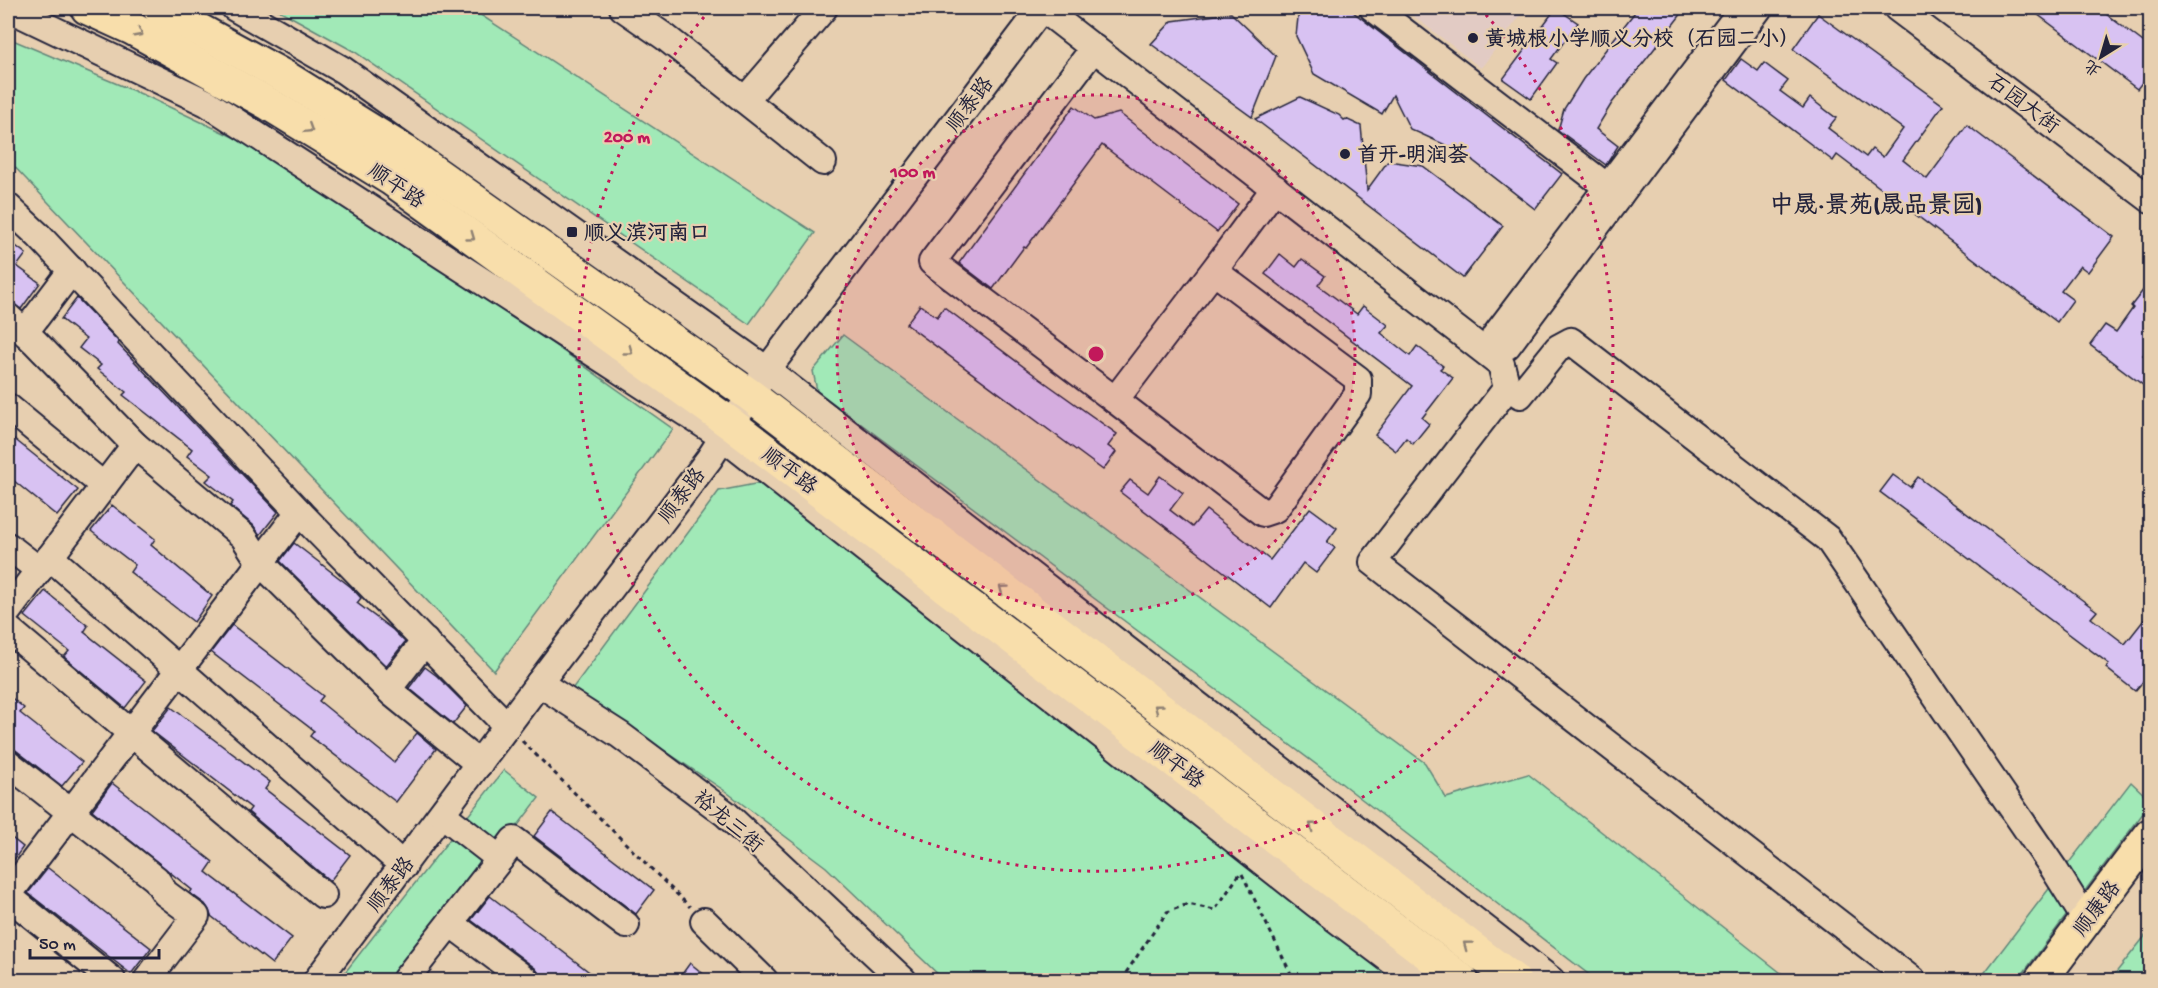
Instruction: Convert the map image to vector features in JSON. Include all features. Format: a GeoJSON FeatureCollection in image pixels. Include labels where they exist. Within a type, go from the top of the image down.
{"type":"FeatureCollection","features":[{"type":"Feature","properties":{"kind":"main road","name":"顺平路"},"geometry":{"type":"LineString","coordinates":[[87,8],[133,29],[268,104],[391,179],[1462,981]]}},
{"type":"Feature","properties":{"kind":"main road","name":"顺平路"},"geometry":{"type":"LineString","coordinates":[[159,8],[288,78],[759,382],[1514,981]]}},
{"type":"Feature","properties":{"kind":"main road","name":"顺康路"},"geometry":{"type":"LineString","coordinates":[[2041,981],[2151,835]]}},
{"type":"Feature","properties":{"kind":"main road","name":"顺康路"},"geometry":{"type":"LineString","coordinates":[[2065,981],[2151,869]]}},
{"type":"Feature","properties":{"kind":"street"},"geometry":{"type":"LineString","coordinates":[[8,8],[207,103],[727,431],[1247,863],[1417,981]]}},
{"type":"Feature","properties":{"kind":"street"},"geometry":{"type":"LineString","coordinates":[[235,8],[342,70],[1551,981]]}},
{"type":"Feature","properties":{"kind":"street"},"geometry":{"type":"LineString","coordinates":[[622,8],[665,37],[824,162]]}},
{"type":"Feature","properties":{"kind":"street"},"geometry":{"type":"LineString","coordinates":[[745,100],[825,8]]}},
{"type":"Feature","properties":{"kind":"street"},"geometry":{"type":"LineString","coordinates":[[1042,8],[1501,364],[1507,387],[1373,562],[1912,981]]}},
{"type":"Feature","properties":{"kind":"street","name":"顺泰路"},"geometry":{"type":"LineString","coordinates":[[318,981],[478,764],[709,459],[759,382],[1042,8]]}},
{"type":"Feature","properties":{"kind":"street"},"geometry":{"type":"LineString","coordinates":[[1372,8],[1613,191]]}},
{"type":"Feature","properties":{"kind":"street"},"geometry":{"type":"LineString","coordinates":[[1501,341],[1613,191],[1743,8]]}},
{"type":"Feature","properties":{"kind":"street"},"geometry":{"type":"LineString","coordinates":[[1613,191],[1759,8]]}},
{"type":"Feature","properties":{"kind":"street","name":"石园大街"},"geometry":{"type":"LineString","coordinates":[[1897,8],[2151,199]]}},
{"type":"Feature","properties":{"kind":"street"},"geometry":{"type":"LineString","coordinates":[[1094,48],[932,262],[1263,513],[1275,509],[1358,394],[1358,379],[1219,275],[1218,265]]}},
{"type":"Feature","properties":{"kind":"street"},"geometry":{"type":"LineString","coordinates":[[1115,400],[1275,188]]}},
{"type":"Feature","properties":{"kind":"street"},"geometry":{"type":"LineString","coordinates":[[8,207],[72,270],[299,512],[507,726]]}},
{"type":"Feature","properties":{"kind":"street"},"geometry":{"type":"LineString","coordinates":[[72,270],[16,325],[135,445],[243,536],[260,562],[388,689],[478,764]]}},
{"type":"Feature","properties":{"kind":"street"},"geometry":{"type":"LineString","coordinates":[[1520,395],[1558,348],[1571,341],[1828,539],[2054,869],[2086,920]]}},
{"type":"Feature","properties":{"kind":"street"},"geometry":{"type":"LineString","coordinates":[[8,407],[104,486]]}},
{"type":"Feature","properties":{"kind":"street"},"geometry":{"type":"LineString","coordinates":[[8,611],[135,445]]}},
{"type":"Feature","properties":{"kind":"street"},"geometry":{"type":"LineString","coordinates":[[112,981],[8,896],[299,512]]}},
{"type":"Feature","properties":{"kind":"street"},"geometry":{"type":"LineString","coordinates":[[8,546],[45,563],[178,669],[404,866]]}},
{"type":"Feature","properties":{"kind":"street"},"geometry":{"type":"LineString","coordinates":[[8,629],[323,895]]}},
{"type":"Feature","properties":{"kind":"street"},"geometry":{"type":"LineString","coordinates":[[388,689],[425,641]]}},
{"type":"Feature","properties":{"kind":"street","name":"裕龙三街"},"geometry":{"type":"LineString","coordinates":[[539,683],[620,735],[726,814],[903,981]]}},
{"type":"Feature","properties":{"kind":"street"},"geometry":{"type":"LineString","coordinates":[[8,763],[156,879],[165,893],[196,916],[147,981]]}},
{"type":"Feature","properties":{"kind":"street"},"geometry":{"type":"LineString","coordinates":[[442,814],[500,859]]}},
{"type":"Feature","properties":{"kind":"street"},"geometry":{"type":"LineString","coordinates":[[405,981],[514,840],[627,925]]}},
{"type":"Feature","properties":{"kind":"street"},"geometry":{"type":"LineString","coordinates":[[704,921],[764,981]]}},
{"type":"Feature","properties":{"kind":"street"},"geometry":{"type":"LineString","coordinates":[[450,923],[526,981]]}},
{"type":"Feature","properties":{"kind":"path"},"geometry":{"type":"LineString","coordinates":[[507,726],[704,921]]}},
{"type":"Feature","properties":{"kind":"path"},"geometry":{"type":"LineString","coordinates":[[1121,981],[1167,912],[1188,904],[1215,910],[1247,863]]}},
{"type":"Feature","properties":{"kind":"path"},"geometry":{"type":"LineString","coordinates":[[1247,863],[1294,981]]}},
{"type":"Feature","properties":{"kind":"shaded area","name":"黄城根小学顺义分校（石园二小）"},"geometry":{"type":"Polygon","coordinates":[[[1403,8],[1526,8],[1481,68],[1403,8]]]}},
{"type":"Feature","properties":{"kind":"green space"},"geometry":{"type":"Polygon","coordinates":[[[275,8],[470,8],[815,233],[749,324],[355,52],[275,8]]]}},
{"type":"Feature","properties":{"kind":"green space"},"geometry":{"type":"Polygon","coordinates":[[[8,38],[146,96],[316,176],[673,429],[494,671],[8,160],[8,38]]]}},
{"type":"Feature","properties":{"kind":"green space"},"geometry":{"type":"Polygon","coordinates":[[[843,335],[1425,763],[1446,798],[1528,774],[1790,980],[1596,980],[1337,780],[817,391],[813,371],[843,335]]]}},
{"type":"Feature","properties":{"kind":"green space"},"geometry":{"type":"Polygon","coordinates":[[[760,483],[1404,980],[944,980],[826,867],[725,791],[572,689],[719,491],[760,483]]]}},
{"type":"Feature","properties":{"kind":"green space"},"geometry":{"type":"Polygon","coordinates":[[[504,770],[539,798],[399,980],[339,980],[504,770]]]}},
{"type":"Feature","properties":{"kind":"green space"},"geometry":{"type":"Polygon","coordinates":[[[2131,782],[2150,800],[2150,804],[2018,980],[1979,980],[2131,782]]]}},
{"type":"Feature","properties":{"kind":"green space"},"geometry":{"type":"Polygon","coordinates":[[[2150,930],[2150,972],[2143,980],[2110,980],[2150,930]]]}},
{"type":"Feature","properties":{"kind":"building"},"geometry":{"type":"Polygon","coordinates":[[[1299,8],[1348,8],[1562,174],[1535,209],[1463,153],[1410,129],[1393,95],[1382,114],[1314,74],[1296,36],[1299,8]]]}},
{"type":"Feature","properties":{"kind":"building"},"geometry":{"type":"Polygon","coordinates":[[[1556,8],[1578,23],[1551,59],[1557,63],[1531,99],[1503,79],[1556,8]]]}},
{"type":"Feature","properties":{"kind":"building"},"geometry":{"type":"Polygon","coordinates":[[[1638,8],[1686,8],[1612,103],[1596,129],[1618,146],[1606,165],[1558,130],[1564,109],[1583,79],[1638,8]]]}},
{"type":"Feature","properties":{"kind":"building"},"geometry":{"type":"Polygon","coordinates":[[[2029,8],[2098,8],[2151,48],[2151,71],[2137,89],[2029,8]]]}},
{"type":"Feature","properties":{"kind":"building"},"geometry":{"type":"Polygon","coordinates":[[[1231,13],[1276,56],[1252,117],[1151,44],[1172,21],[1231,13]]]}},
{"type":"Feature","properties":{"kind":"building"},"geometry":{"type":"Polygon","coordinates":[[[1818,14],[1943,105],[1903,160],[1927,179],[1967,125],[2114,237],[2088,272],[2080,266],[2061,291],[2073,300],[2057,322],[1837,155],[1833,161],[1726,80],[1741,59],[1758,71],[1764,63],[1788,81],[1780,91],[1803,108],[1810,98],[1836,118],[1828,128],[1866,157],[1872,149],[1883,157],[1903,129],[1793,49],[1818,14]]]}},
{"type":"Feature","properties":{"kind":"building"},"geometry":{"type":"Polygon","coordinates":[[[1300,97],[1339,115],[1344,120],[1361,126],[1367,190],[1388,161],[1423,166],[1503,226],[1463,278],[1255,119],[1300,97]]]}},
{"type":"Feature","properties":{"kind":"building"},"geometry":{"type":"Polygon","coordinates":[[[1074,106],[1094,120],[1119,113],[1238,204],[1217,232],[1102,145],[993,289],[959,263],[1074,106]]]}},
{"type":"Feature","properties":{"kind":"building"},"geometry":{"type":"Polygon","coordinates":[[[8,240],[26,254],[17,266],[40,283],[21,309],[8,302],[8,240]]]}},
{"type":"Feature","properties":{"kind":"building"},"geometry":{"type":"Polygon","coordinates":[[[1280,254],[1296,267],[1302,259],[1325,276],[1318,285],[1357,314],[1363,306],[1388,325],[1381,333],[1410,356],[1417,346],[1443,366],[1440,369],[1453,378],[1422,418],[1429,424],[1413,444],[1406,438],[1396,451],[1375,435],[1412,386],[1265,274],[1280,254]]]}},
{"type":"Feature","properties":{"kind":"building"},"geometry":{"type":"Polygon","coordinates":[[[2151,280],[2151,345],[2143,355],[2151,361],[2151,391],[2090,345],[2105,325],[2116,332],[2133,308],[2131,306],[2151,280]]]}},
{"type":"Feature","properties":{"kind":"building"},"geometry":{"type":"Polygon","coordinates":[[[77,298],[278,512],[260,535],[253,525],[230,506],[233,502],[206,481],[212,475],[187,456],[192,449],[123,395],[126,392],[97,369],[101,365],[79,348],[86,339],[61,319],[77,298]]]}},
{"type":"Feature","properties":{"kind":"building"},"geometry":{"type":"Polygon","coordinates":[[[920,305],[937,317],[944,307],[1117,434],[1108,446],[1116,452],[1103,470],[906,324],[920,305]]]}},
{"type":"Feature","properties":{"kind":"building"},"geometry":{"type":"Polygon","coordinates":[[[8,434],[78,490],[57,516],[8,476],[8,434]]]}},
{"type":"Feature","properties":{"kind":"building"},"geometry":{"type":"Polygon","coordinates":[[[1893,475],[1910,487],[1918,477],[2097,611],[2091,618],[2125,644],[2151,611],[2151,672],[2135,691],[2106,668],[2109,664],[1880,492],[1893,475]]]}},
{"type":"Feature","properties":{"kind":"building"},"geometry":{"type":"Polygon","coordinates":[[[1160,476],[1183,493],[1170,510],[1192,527],[1206,510],[1270,560],[1310,508],[1337,528],[1327,542],[1335,548],[1316,573],[1303,563],[1271,608],[1120,492],[1130,480],[1148,493],[1160,476]]]}},
{"type":"Feature","properties":{"kind":"building"},"geometry":{"type":"Polygon","coordinates":[[[112,505],[155,539],[151,545],[212,596],[194,622],[130,572],[135,565],[91,531],[112,505]]]}},
{"type":"Feature","properties":{"kind":"building"},"geometry":{"type":"Polygon","coordinates":[[[294,543],[351,587],[361,598],[357,603],[405,642],[386,666],[280,561],[294,543]]]}},
{"type":"Feature","properties":{"kind":"building"},"geometry":{"type":"Polygon","coordinates":[[[45,591],[88,626],[84,632],[146,681],[125,708],[64,657],[69,651],[25,616],[45,591]]]}},
{"type":"Feature","properties":{"kind":"building"},"geometry":{"type":"Polygon","coordinates":[[[232,625],[323,696],[319,701],[394,762],[417,733],[436,749],[396,802],[310,736],[314,731],[211,652],[232,625]]]}},
{"type":"Feature","properties":{"kind":"building"},"geometry":{"type":"Polygon","coordinates":[[[425,667],[467,706],[453,724],[409,688],[425,667]]]}},
{"type":"Feature","properties":{"kind":"building"},"geometry":{"type":"Polygon","coordinates":[[[8,695],[24,708],[20,713],[82,762],[62,786],[8,744],[8,695]]]}},
{"type":"Feature","properties":{"kind":"building"},"geometry":{"type":"Polygon","coordinates":[[[171,707],[270,782],[265,789],[350,855],[330,881],[248,812],[251,808],[152,731],[171,707]]]}},
{"type":"Feature","properties":{"kind":"building"},"geometry":{"type":"Polygon","coordinates":[[[112,783],[213,862],[206,872],[292,938],[272,964],[211,916],[205,904],[190,893],[192,890],[92,810],[112,783]]]}},
{"type":"Feature","properties":{"kind":"building"},"geometry":{"type":"Polygon","coordinates":[[[552,812],[654,890],[636,914],[534,836],[552,812]]]}},
{"type":"Feature","properties":{"kind":"building"},"geometry":{"type":"Polygon","coordinates":[[[8,835],[23,847],[8,868],[8,835]]]}},
{"type":"Feature","properties":{"kind":"building"},"geometry":{"type":"Polygon","coordinates":[[[48,868],[151,948],[131,974],[28,893],[48,868]]]}},
{"type":"Feature","properties":{"kind":"building"},"geometry":{"type":"Polygon","coordinates":[[[490,896],[601,981],[545,981],[535,968],[471,920],[490,896]]]}},
{"type":"Feature","properties":{"kind":"building"},"geometry":{"type":"Polygon","coordinates":[[[690,963],[712,981],[677,981],[690,963]]]}},
{"type":"Feature","properties":{"kind":"place","name":"黄城根小学顺义分校（石园二小）"},"geometry":{"type":"Point","coordinates":[1473,38]}},
{"type":"Feature","properties":{"kind":"place","name":"首开-明润荟"},"geometry":{"type":"Point","coordinates":[1345,154]}},
{"type":"Feature","properties":{"kind":"place","name":"顺义滨河南口"},"geometry":{"type":"Point","coordinates":[572,232]}},
{"type":"Feature","properties":{"kind":"district","name":"中晟·景苑(晟品景园)"},"geometry":{"type":"Point","coordinates":[1876,204]}}]}
